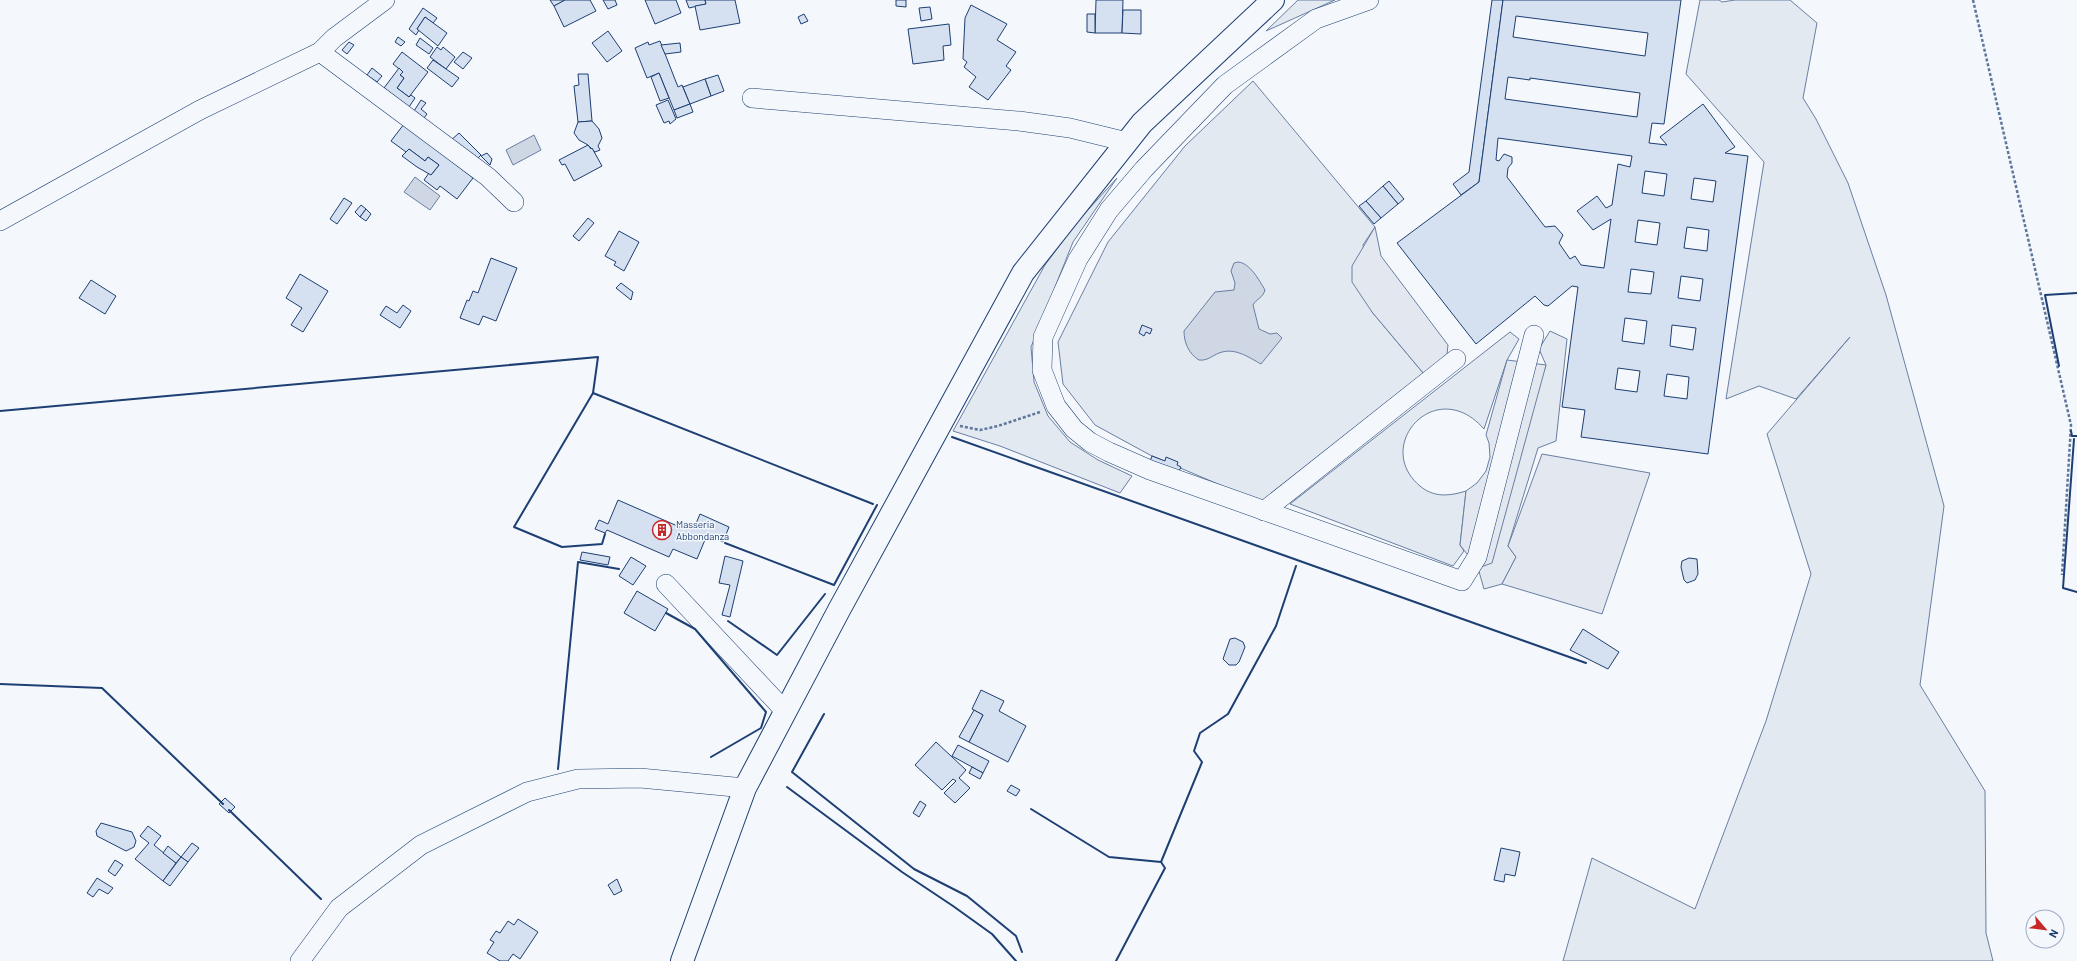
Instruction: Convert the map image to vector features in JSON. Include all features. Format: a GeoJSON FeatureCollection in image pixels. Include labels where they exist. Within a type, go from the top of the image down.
{"type":"FeatureCollection","features":[{"type":"Feature","properties":{"kind":"main road"},"geometry":{"type":"LineString","coordinates":[[682,961],[745,788],[941,422],[1024,273],[1142,123],[1273,0]]}},
{"type":"Feature","properties":{"kind":"street"},"geometry":{"type":"LineString","coordinates":[[1369,0],[1316,18],[1225,85],[1144,168],[1109,210],[1078,259],[1042,337],[1042,370],[1056,406],[1074,429],[1090,442],[1150,470],[1462,581],[1477,556],[1534,335]]}},
{"type":"Feature","properties":{"kind":"street"},"geometry":{"type":"LineString","coordinates":[[0,221],[200,110],[320,52],[334,38],[383,1]]}},
{"type":"Feature","properties":{"kind":"street"},"geometry":{"type":"LineString","coordinates":[[320,52],[488,177],[514,202]]}},
{"type":"Feature","properties":{"kind":"street"},"geometry":{"type":"LineString","coordinates":[[752,98],[1019,120],[1070,128],[1127,142]]}},
{"type":"Feature","properties":{"kind":"street"},"geometry":{"type":"LineString","coordinates":[[1264,511],[1456,358]]}},
{"type":"Feature","properties":{"kind":"street"},"geometry":{"type":"LineString","coordinates":[[666,584],[785,711]]}},
{"type":"Feature","properties":{"kind":"street"},"geometry":{"type":"LineString","coordinates":[[300,961],[339,908],[421,845],[527,792],[578,779],[640,778],[745,788]]}},
{"type":"Feature","properties":{"kind":"path"},"geometry":{"type":"LineString","coordinates":[[1973,0],[2071,425],[2062,575]]}},
{"type":"Feature","properties":{"kind":"path"},"geometry":{"type":"LineString","coordinates":[[941,422],[980,430],[998,426],[1056,406]]}},
{"type":"Feature","properties":{"kind":"shaded area"},"geometry":{"type":"Polygon","coordinates":[[[1298,0],[1335,0],[1266,31],[1298,0]]]}},
{"type":"Feature","properties":{"kind":"shaded area"},"geometry":{"type":"Polygon","coordinates":[[[1700,0],[1719,0],[1722,2],[1735,0],[1790,0],[1817,23],[1803,98],[1816,119],[1848,183],[1886,295],[1944,506],[1920,685],[1985,791],[1986,933],[1993,961],[1563,961],[1592,858],[1695,909],[1766,721],[1811,574],[1767,434],[1850,337],[1796,399],[1759,386],[1726,399],[1764,162],[1686,74],[1700,0]]]}},
{"type":"Feature","properties":{"kind":"shaded area"},"geometry":{"type":"Polygon","coordinates":[[[1253,81],[1375,227],[1363,245],[1372,312],[1424,374],[1260,502],[1150,455],[1095,425],[1063,384],[1058,342],[1108,242],[1185,146],[1253,81]]]}},
{"type":"Feature","properties":{"kind":"shaded area"},"geometry":{"type":"Polygon","coordinates":[[[534,135],[541,150],[513,165],[506,150],[534,135]]]}},
{"type":"Feature","properties":{"kind":"shaded area"},"geometry":{"type":"Polygon","coordinates":[[[415,177],[440,196],[430,210],[404,192],[415,177]]]}},
{"type":"Feature","properties":{"kind":"shaded area"},"geometry":{"type":"Polygon","coordinates":[[[1117,178],[1073,242],[1031,347],[1034,382],[1048,416],[1070,442],[1098,460],[1132,476],[1120,493],[1000,446],[953,431],[1045,265],[1077,222],[1117,178]]]}},
{"type":"Feature","properties":{"kind":"shaded area"},"geometry":{"type":"Polygon","coordinates":[[[1375,227],[1381,256],[1448,345],[1447,354],[1424,374],[1372,312],[1352,282],[1352,266],[1375,227]]]}},
{"type":"Feature","properties":{"kind":"shaded area"},"geometry":{"type":"Polygon","coordinates":[[[1238,262],[1246,265],[1250,269],[1265,290],[1263,295],[1253,305],[1259,329],[1270,334],[1277,333],[1282,338],[1261,364],[1246,356],[1230,351],[1225,351],[1207,359],[1199,360],[1192,355],[1188,348],[1184,331],[1215,292],[1234,290],[1235,283],[1231,271],[1234,263],[1238,262]]]}},
{"type":"Feature","properties":{"kind":"shaded area"},"geometry":{"type":"Polygon","coordinates":[[[1550,331],[1567,339],[1556,441],[1538,448],[1508,546],[1516,557],[1502,584],[1484,589],[1478,568],[1546,365],[1539,349],[1550,331]]]}},
{"type":"Feature","properties":{"kind":"shaded area"},"geometry":{"type":"Polygon","coordinates":[[[1510,332],[1519,339],[1507,360],[1484,429],[1466,414],[1447,409],[1430,412],[1416,422],[1406,436],[1403,452],[1407,470],[1420,486],[1431,493],[1442,495],[1466,491],[1460,545],[1464,551],[1453,566],[1290,504],[1510,332]]]}},
{"type":"Feature","properties":{"kind":"shaded area"},"geometry":{"type":"Polygon","coordinates":[[[1507,360],[1546,365],[1492,563],[1478,568],[1460,545],[1466,491],[1477,483],[1486,471],[1490,457],[1489,443],[1486,435],[1507,360]]]}},
{"type":"Feature","properties":{"kind":"shaded area"},"geometry":{"type":"Polygon","coordinates":[[[1542,454],[1650,473],[1602,614],[1502,584],[1516,557],[1508,546],[1542,454]]]}},
{"type":"Feature","properties":{"kind":"building"},"geometry":{"type":"Polygon","coordinates":[[[550,0],[565,0],[554,6],[550,0]]]}},
{"type":"Feature","properties":{"kind":"building"},"geometry":{"type":"Polygon","coordinates":[[[565,0],[590,0],[596,11],[564,27],[554,6],[565,0]]]}},
{"type":"Feature","properties":{"kind":"building"},"geometry":{"type":"Polygon","coordinates":[[[603,0],[615,0],[617,5],[608,9],[603,0]]]}},
{"type":"Feature","properties":{"kind":"building"},"geometry":{"type":"Polygon","coordinates":[[[645,0],[676,0],[681,13],[655,24],[645,0]]]}},
{"type":"Feature","properties":{"kind":"building"},"geometry":{"type":"Polygon","coordinates":[[[686,0],[705,0],[706,4],[689,8],[686,0]]]}},
{"type":"Feature","properties":{"kind":"building"},"geometry":{"type":"Polygon","coordinates":[[[705,0],[735,0],[740,23],[700,30],[695,6],[706,4],[705,0]]]}},
{"type":"Feature","properties":{"kind":"building"},"geometry":{"type":"Polygon","coordinates":[[[896,0],[906,0],[906,7],[896,6],[896,0]]]}},
{"type":"Feature","properties":{"kind":"building"},"geometry":{"type":"Polygon","coordinates":[[[1096,0],[1123,0],[1122,33],[1095,33],[1096,0]]]}},
{"type":"Feature","properties":{"kind":"building"},"geometry":{"type":"Polygon","coordinates":[[[1492,0],[1503,0],[1479,182],[1461,195],[1453,184],[1469,172],[1492,0]]]}},
{"type":"Feature","properties":{"kind":"building"},"geometry":{"type":"Polygon","coordinates":[[[1503,0],[1681,0],[1664,124],[1652,123],[1649,143],[1667,145],[1660,137],[1703,104],[1735,147],[1725,153],[1748,156],[1708,454],[1581,437],[1585,410],[1562,407],[1578,287],[1572,286],[1548,306],[1544,305],[1535,296],[1476,344],[1397,243],[1479,182],[1503,0]],[[1516,16],[1513,37],[1645,56],[1648,33],[1516,16]],[[1508,77],[1505,99],[1637,117],[1640,93],[1530,78],[1530,80],[1508,77]],[[1498,138],[1496,160],[1499,161],[1504,154],[1512,157],[1512,163],[1508,168],[1507,177],[1545,227],[1555,226],[1563,235],[1559,243],[1570,259],[1575,256],[1581,265],[1604,268],[1611,219],[1593,230],[1577,211],[1597,196],[1606,208],[1612,205],[1618,164],[1630,167],[1632,156],[1498,138]],[[1645,171],[1642,193],[1664,196],[1667,174],[1645,171]],[[1694,178],[1691,199],[1713,202],[1716,181],[1694,178]],[[1638,220],[1635,242],[1657,245],[1660,223],[1638,220]],[[1687,227],[1684,248],[1707,251],[1709,230],[1687,227]],[[1631,269],[1628,292],[1651,294],[1654,272],[1631,269]],[[1681,276],[1678,298],[1700,301],[1703,279],[1681,276]],[[1625,318],[1622,341],[1644,344],[1647,321],[1625,318]],[[1672,325],[1670,346],[1693,350],[1696,328],[1672,325]],[[1618,368],[1615,389],[1637,392],[1640,371],[1618,368]],[[1667,374],[1664,396],[1687,399],[1689,377],[1667,374]]]}},
{"type":"Feature","properties":{"kind":"building"},"geometry":{"type":"Polygon","coordinates":[[[971,5],[1007,24],[997,40],[1016,52],[1006,66],[1011,70],[988,100],[969,87],[976,77],[964,67],[967,62],[963,59],[965,18],[971,5]]]}},
{"type":"Feature","properties":{"kind":"building"},"geometry":{"type":"Polygon","coordinates":[[[930,7],[932,19],[921,21],[919,8],[930,7]]]}},
{"type":"Feature","properties":{"kind":"building"},"geometry":{"type":"Polygon","coordinates":[[[423,8],[437,18],[433,23],[425,17],[417,29],[419,30],[416,35],[409,29],[423,8]]]}},
{"type":"Feature","properties":{"kind":"building"},"geometry":{"type":"Polygon","coordinates":[[[1123,10],[1141,10],[1141,34],[1122,33],[1123,10]]]}},
{"type":"Feature","properties":{"kind":"building"},"geometry":{"type":"Polygon","coordinates":[[[804,14],[808,21],[801,24],[798,17],[804,14]]]}},
{"type":"Feature","properties":{"kind":"building"},"geometry":{"type":"Polygon","coordinates":[[[1087,14],[1095,14],[1095,33],[1087,32],[1087,14]]]}},
{"type":"Feature","properties":{"kind":"building"},"geometry":{"type":"Polygon","coordinates":[[[425,17],[447,33],[438,46],[417,29],[425,17]]]}},
{"type":"Feature","properties":{"kind":"building"},"geometry":{"type":"Polygon","coordinates":[[[949,24],[951,45],[943,46],[944,60],[913,64],[908,29],[949,24]]]}},
{"type":"Feature","properties":{"kind":"building"},"geometry":{"type":"Polygon","coordinates":[[[608,31],[622,51],[607,62],[592,43],[608,31]]]}},
{"type":"Feature","properties":{"kind":"building"},"geometry":{"type":"Polygon","coordinates":[[[398,37],[405,42],[401,46],[395,42],[398,37]]]}},
{"type":"Feature","properties":{"kind":"building"},"geometry":{"type":"Polygon","coordinates":[[[420,38],[433,48],[429,54],[416,45],[420,38]]]}},
{"type":"Feature","properties":{"kind":"building"},"geometry":{"type":"Polygon","coordinates":[[[660,41],[678,87],[682,85],[690,104],[674,110],[659,73],[647,78],[635,48],[648,42],[649,45],[660,41]]]}},
{"type":"Feature","properties":{"kind":"building"},"geometry":{"type":"Polygon","coordinates":[[[349,42],[354,45],[347,54],[342,50],[349,42]]]}},
{"type":"Feature","properties":{"kind":"building"},"geometry":{"type":"Polygon","coordinates":[[[680,43],[681,52],[665,54],[661,45],[680,43]]]}},
{"type":"Feature","properties":{"kind":"building"},"geometry":{"type":"Polygon","coordinates":[[[437,47],[441,50],[443,47],[455,57],[446,69],[430,57],[437,47]]]}},
{"type":"Feature","properties":{"kind":"building"},"geometry":{"type":"Polygon","coordinates":[[[402,52],[428,72],[409,97],[397,88],[404,78],[400,75],[403,72],[393,64],[402,52]]]}},
{"type":"Feature","properties":{"kind":"building"},"geometry":{"type":"Polygon","coordinates":[[[463,52],[472,58],[463,69],[454,62],[463,52]]]}},
{"type":"Feature","properties":{"kind":"building"},"geometry":{"type":"Polygon","coordinates":[[[433,60],[459,78],[452,87],[427,68],[433,60]]]}},
{"type":"Feature","properties":{"kind":"building"},"geometry":{"type":"Polygon","coordinates":[[[372,68],[382,76],[377,82],[367,75],[372,68]]]}},
{"type":"Feature","properties":{"kind":"building"},"geometry":{"type":"Polygon","coordinates":[[[399,68],[403,72],[400,75],[404,78],[397,88],[409,97],[411,95],[415,98],[409,107],[384,88],[399,68]]]}},
{"type":"Feature","properties":{"kind":"building"},"geometry":{"type":"Polygon","coordinates":[[[659,73],[669,98],[660,101],[651,77],[659,73]]]}},
{"type":"Feature","properties":{"kind":"building"},"geometry":{"type":"Polygon","coordinates":[[[578,74],[588,74],[592,121],[578,122],[574,86],[579,85],[578,74]]]}},
{"type":"Feature","properties":{"kind":"building"},"geometry":{"type":"Polygon","coordinates":[[[718,75],[724,91],[711,96],[705,79],[718,75]]]}},
{"type":"Feature","properties":{"kind":"building"},"geometry":{"type":"Polygon","coordinates":[[[705,79],[711,96],[690,104],[683,87],[705,79]]]}},
{"type":"Feature","properties":{"kind":"building"},"geometry":{"type":"Polygon","coordinates":[[[421,100],[426,103],[421,109],[427,114],[424,118],[414,111],[421,100]]]}},
{"type":"Feature","properties":{"kind":"building"},"geometry":{"type":"Polygon","coordinates":[[[668,100],[676,119],[670,124],[669,121],[664,123],[656,105],[668,100]]]}},
{"type":"Feature","properties":{"kind":"building"},"geometry":{"type":"Polygon","coordinates":[[[690,104],[693,112],[677,118],[674,110],[690,104]]]}},
{"type":"Feature","properties":{"kind":"building"},"geometry":{"type":"Polygon","coordinates":[[[592,121],[599,129],[602,138],[598,146],[600,150],[595,152],[588,145],[579,140],[574,133],[578,122],[592,121]]]}},
{"type":"Feature","properties":{"kind":"building"},"geometry":{"type":"Polygon","coordinates":[[[404,124],[473,178],[457,199],[440,186],[437,190],[424,180],[429,173],[431,175],[439,165],[428,157],[425,161],[409,149],[406,152],[391,141],[404,124]]]}},
{"type":"Feature","properties":{"kind":"building"},"geometry":{"type":"Polygon","coordinates":[[[459,133],[481,155],[475,161],[449,142],[459,133]]]}},
{"type":"Feature","properties":{"kind":"building"},"geometry":{"type":"Polygon","coordinates":[[[588,145],[591,149],[592,148],[602,166],[574,181],[565,164],[562,165],[559,160],[588,145]]]}},
{"type":"Feature","properties":{"kind":"building"},"geometry":{"type":"Polygon","coordinates":[[[409,149],[425,161],[428,157],[439,165],[431,175],[402,156],[409,149]]]}},
{"type":"Feature","properties":{"kind":"building"},"geometry":{"type":"Polygon","coordinates":[[[487,153],[492,159],[490,165],[481,156],[487,153]]]}},
{"type":"Feature","properties":{"kind":"building"},"geometry":{"type":"Polygon","coordinates":[[[1389,181],[1404,199],[1398,204],[1383,186],[1389,181]]]}},
{"type":"Feature","properties":{"kind":"building"},"geometry":{"type":"Polygon","coordinates":[[[1383,186],[1398,204],[1381,218],[1366,201],[1383,186]]]}},
{"type":"Feature","properties":{"kind":"building"},"geometry":{"type":"Polygon","coordinates":[[[344,198],[352,203],[337,224],[330,219],[344,198]]]}},
{"type":"Feature","properties":{"kind":"building"},"geometry":{"type":"Polygon","coordinates":[[[1366,201],[1381,218],[1374,224],[1359,206],[1366,201]]]}},
{"type":"Feature","properties":{"kind":"building"},"geometry":{"type":"Polygon","coordinates":[[[361,205],[366,209],[360,217],[355,212],[361,205]]]}},
{"type":"Feature","properties":{"kind":"building"},"geometry":{"type":"Polygon","coordinates":[[[366,209],[371,214],[366,221],[360,217],[366,209]]]}},
{"type":"Feature","properties":{"kind":"building"},"geometry":{"type":"Polygon","coordinates":[[[588,218],[594,223],[579,241],[573,236],[588,218]]]}},
{"type":"Feature","properties":{"kind":"building"},"geometry":{"type":"Polygon","coordinates":[[[619,231],[639,242],[624,271],[614,265],[616,262],[605,256],[619,231]]]}},
{"type":"Feature","properties":{"kind":"building"},"geometry":{"type":"Polygon","coordinates":[[[491,258],[517,268],[496,321],[483,316],[479,325],[460,318],[467,300],[469,301],[473,291],[478,293],[491,258]]]}},
{"type":"Feature","properties":{"kind":"building"},"geometry":{"type":"Polygon","coordinates":[[[300,274],[328,291],[303,332],[291,325],[302,308],[286,298],[300,274]]]}},
{"type":"Feature","properties":{"kind":"building"},"geometry":{"type":"Polygon","coordinates":[[[91,280],[116,296],[105,314],[79,298],[91,280]]]}},
{"type":"Feature","properties":{"kind":"building"},"geometry":{"type":"Polygon","coordinates":[[[621,283],[633,292],[631,300],[616,288],[621,283]]]}},
{"type":"Feature","properties":{"kind":"building"},"geometry":{"type":"Polygon","coordinates":[[[403,305],[411,311],[400,328],[380,315],[386,306],[397,313],[403,305]]]}},
{"type":"Feature","properties":{"kind":"building"},"geometry":{"type":"Polygon","coordinates":[[[1142,325],[1152,329],[1150,334],[1146,332],[1144,336],[1139,333],[1142,325]]]}},
{"type":"Feature","properties":{"kind":"building"},"geometry":{"type":"Polygon","coordinates":[[[1152,456],[1165,461],[1166,457],[1178,462],[1177,465],[1181,467],[1179,471],[1150,461],[1152,456]]]}},
{"type":"Feature","properties":{"kind":"building","name":"Masseria Abbondanza"},"geometry":{"type":"Polygon","coordinates":[[[618,500],[682,528],[684,524],[694,528],[700,514],[729,527],[723,542],[707,535],[697,559],[673,549],[669,557],[607,530],[605,533],[595,529],[599,520],[608,524],[618,500]]]}},
{"type":"Feature","properties":{"kind":"building"},"geometry":{"type":"Polygon","coordinates":[[[582,552],[610,557],[608,565],[580,560],[582,552]]]}},
{"type":"Feature","properties":{"kind":"building"},"geometry":{"type":"Polygon","coordinates":[[[725,556],[743,561],[730,617],[722,615],[730,585],[719,583],[725,556]]]}},
{"type":"Feature","properties":{"kind":"building"},"geometry":{"type":"Polygon","coordinates":[[[631,557],[646,566],[633,585],[619,576],[631,557]]]}},
{"type":"Feature","properties":{"kind":"building"},"geometry":{"type":"Polygon","coordinates":[[[1689,558],[1697,559],[1698,574],[1695,580],[1687,583],[1684,580],[1681,567],[1682,561],[1689,558]]]}},
{"type":"Feature","properties":{"kind":"building"},"geometry":{"type":"Polygon","coordinates":[[[637,591],[668,609],[655,631],[624,613],[637,591]]]}},
{"type":"Feature","properties":{"kind":"building"},"geometry":{"type":"Polygon","coordinates":[[[1583,629],[1619,652],[1608,669],[1570,650],[1583,629]]]}},
{"type":"Feature","properties":{"kind":"building"},"geometry":{"type":"Polygon","coordinates":[[[1235,638],[1243,642],[1245,647],[1239,662],[1236,665],[1229,665],[1223,659],[1230,639],[1235,638]]]}},
{"type":"Feature","properties":{"kind":"building"},"geometry":{"type":"Polygon","coordinates":[[[981,690],[1004,701],[999,711],[1026,726],[1008,762],[969,742],[983,715],[972,709],[981,690]]]}},
{"type":"Feature","properties":{"kind":"building"},"geometry":{"type":"Polygon","coordinates":[[[974,710],[983,715],[969,742],[959,737],[974,710]]]}},
{"type":"Feature","properties":{"kind":"building"},"geometry":{"type":"Polygon","coordinates":[[[936,742],[966,770],[959,778],[970,788],[955,803],[944,793],[956,781],[953,779],[942,790],[915,765],[936,742]]]}},
{"type":"Feature","properties":{"kind":"building"},"geometry":{"type":"Polygon","coordinates":[[[958,745],[989,761],[983,773],[952,756],[958,745]]]}},
{"type":"Feature","properties":{"kind":"building"},"geometry":{"type":"Polygon","coordinates":[[[972,767],[983,773],[980,779],[969,773],[972,767]]]}},
{"type":"Feature","properties":{"kind":"building"},"geometry":{"type":"Polygon","coordinates":[[[1011,785],[1020,790],[1016,796],[1007,791],[1011,785]]]}},
{"type":"Feature","properties":{"kind":"building"},"geometry":{"type":"Polygon","coordinates":[[[225,798],[235,807],[229,813],[219,804],[225,798]]]}},
{"type":"Feature","properties":{"kind":"building"},"geometry":{"type":"Polygon","coordinates":[[[920,801],[926,805],[919,817],[913,813],[920,801]]]}},
{"type":"Feature","properties":{"kind":"building"},"geometry":{"type":"Polygon","coordinates":[[[101,823],[132,832],[136,841],[134,847],[126,851],[97,836],[96,831],[101,823]]]}},
{"type":"Feature","properties":{"kind":"building"},"geometry":{"type":"Polygon","coordinates":[[[148,826],[161,836],[154,845],[176,863],[163,881],[135,859],[149,843],[140,836],[148,826]]]}},
{"type":"Feature","properties":{"kind":"building"},"geometry":{"type":"Polygon","coordinates":[[[192,843],[199,848],[188,862],[181,857],[192,843]]]}},
{"type":"Feature","properties":{"kind":"building"},"geometry":{"type":"Polygon","coordinates":[[[168,846],[181,857],[176,863],[163,853],[168,846]]]}},
{"type":"Feature","properties":{"kind":"building"},"geometry":{"type":"Polygon","coordinates":[[[1501,848],[1520,852],[1515,876],[1505,874],[1504,882],[1494,880],[1501,848]]]}},
{"type":"Feature","properties":{"kind":"building"},"geometry":{"type":"Polygon","coordinates":[[[181,857],[188,862],[170,886],[163,881],[181,857]]]}},
{"type":"Feature","properties":{"kind":"building"},"geometry":{"type":"Polygon","coordinates":[[[115,860],[123,865],[115,876],[108,871],[115,860]]]}},
{"type":"Feature","properties":{"kind":"building"},"geometry":{"type":"Polygon","coordinates":[[[97,878],[113,888],[108,894],[99,889],[93,897],[87,893],[97,878]]]}},
{"type":"Feature","properties":{"kind":"building"},"geometry":{"type":"Polygon","coordinates":[[[617,879],[622,891],[614,895],[608,885],[617,879]]]}},
{"type":"Feature","properties":{"kind":"building"},"geometry":{"type":"Polygon","coordinates":[[[518,919],[538,932],[520,959],[513,954],[508,961],[500,961],[487,953],[494,942],[490,940],[496,931],[500,933],[508,921],[514,925],[518,919]]]}},
{"type":"Feature","properties":{"kind":"wall"},"geometry":{"type":"LineString","coordinates":[[2059,366],[2045,295],[2077,293]]}},
{"type":"Feature","properties":{"kind":"wall"},"geometry":{"type":"LineString","coordinates":[[0,411],[598,357],[593,393]]}},
{"type":"Feature","properties":{"kind":"wall"},"geometry":{"type":"LineString","coordinates":[[605,534],[602,544],[562,547],[514,527],[593,393],[873,504]]}},
{"type":"Feature","properties":{"kind":"wall"},"geometry":{"type":"LineString","coordinates":[[2071,431],[2072,436],[2077,436]]}},
{"type":"Feature","properties":{"kind":"wall"},"geometry":{"type":"LineString","coordinates":[[952,437],[1586,663]]}},
{"type":"Feature","properties":{"kind":"wall"},"geometry":{"type":"LineString","coordinates":[[2074,439],[2063,588],[2077,592]]}},
{"type":"Feature","properties":{"kind":"wall"},"geometry":{"type":"LineString","coordinates":[[725,543],[834,585],[877,505]]}},
{"type":"Feature","properties":{"kind":"wall"},"geometry":{"type":"LineString","coordinates":[[558,769],[578,562],[619,569]]}},
{"type":"Feature","properties":{"kind":"wall"},"geometry":{"type":"LineString","coordinates":[[1116,961],[1165,868],[1161,862],[1202,762],[1194,751],[1200,733],[1228,714],[1276,626],[1296,566]]}},
{"type":"Feature","properties":{"kind":"wall"},"geometry":{"type":"LineString","coordinates":[[728,621],[777,655],[825,594]]}},
{"type":"Feature","properties":{"kind":"wall"},"geometry":{"type":"LineString","coordinates":[[666,613],[695,629],[766,712],[761,728],[711,757]]}},
{"type":"Feature","properties":{"kind":"wall"},"geometry":{"type":"LineString","coordinates":[[0,684],[102,688],[223,804]]}},
{"type":"Feature","properties":{"kind":"wall"},"geometry":{"type":"LineString","coordinates":[[824,714],[792,772],[914,869],[967,896],[1016,936],[1022,952]]}},
{"type":"Feature","properties":{"kind":"wall"},"geometry":{"type":"LineString","coordinates":[[787,787],[902,872],[992,934],[1016,961]]}},
{"type":"Feature","properties":{"kind":"wall"},"geometry":{"type":"LineString","coordinates":[[1031,809],[1109,857],[1161,862]]}},
{"type":"Feature","properties":{"kind":"wall"},"geometry":{"type":"LineString","coordinates":[[229,810],[321,899]]}},
{"type":"Feature","properties":{"kind":"place","name":"Masseria Abbondanza"},"geometry":{"type":"Point","coordinates":[662,530]}}]}
